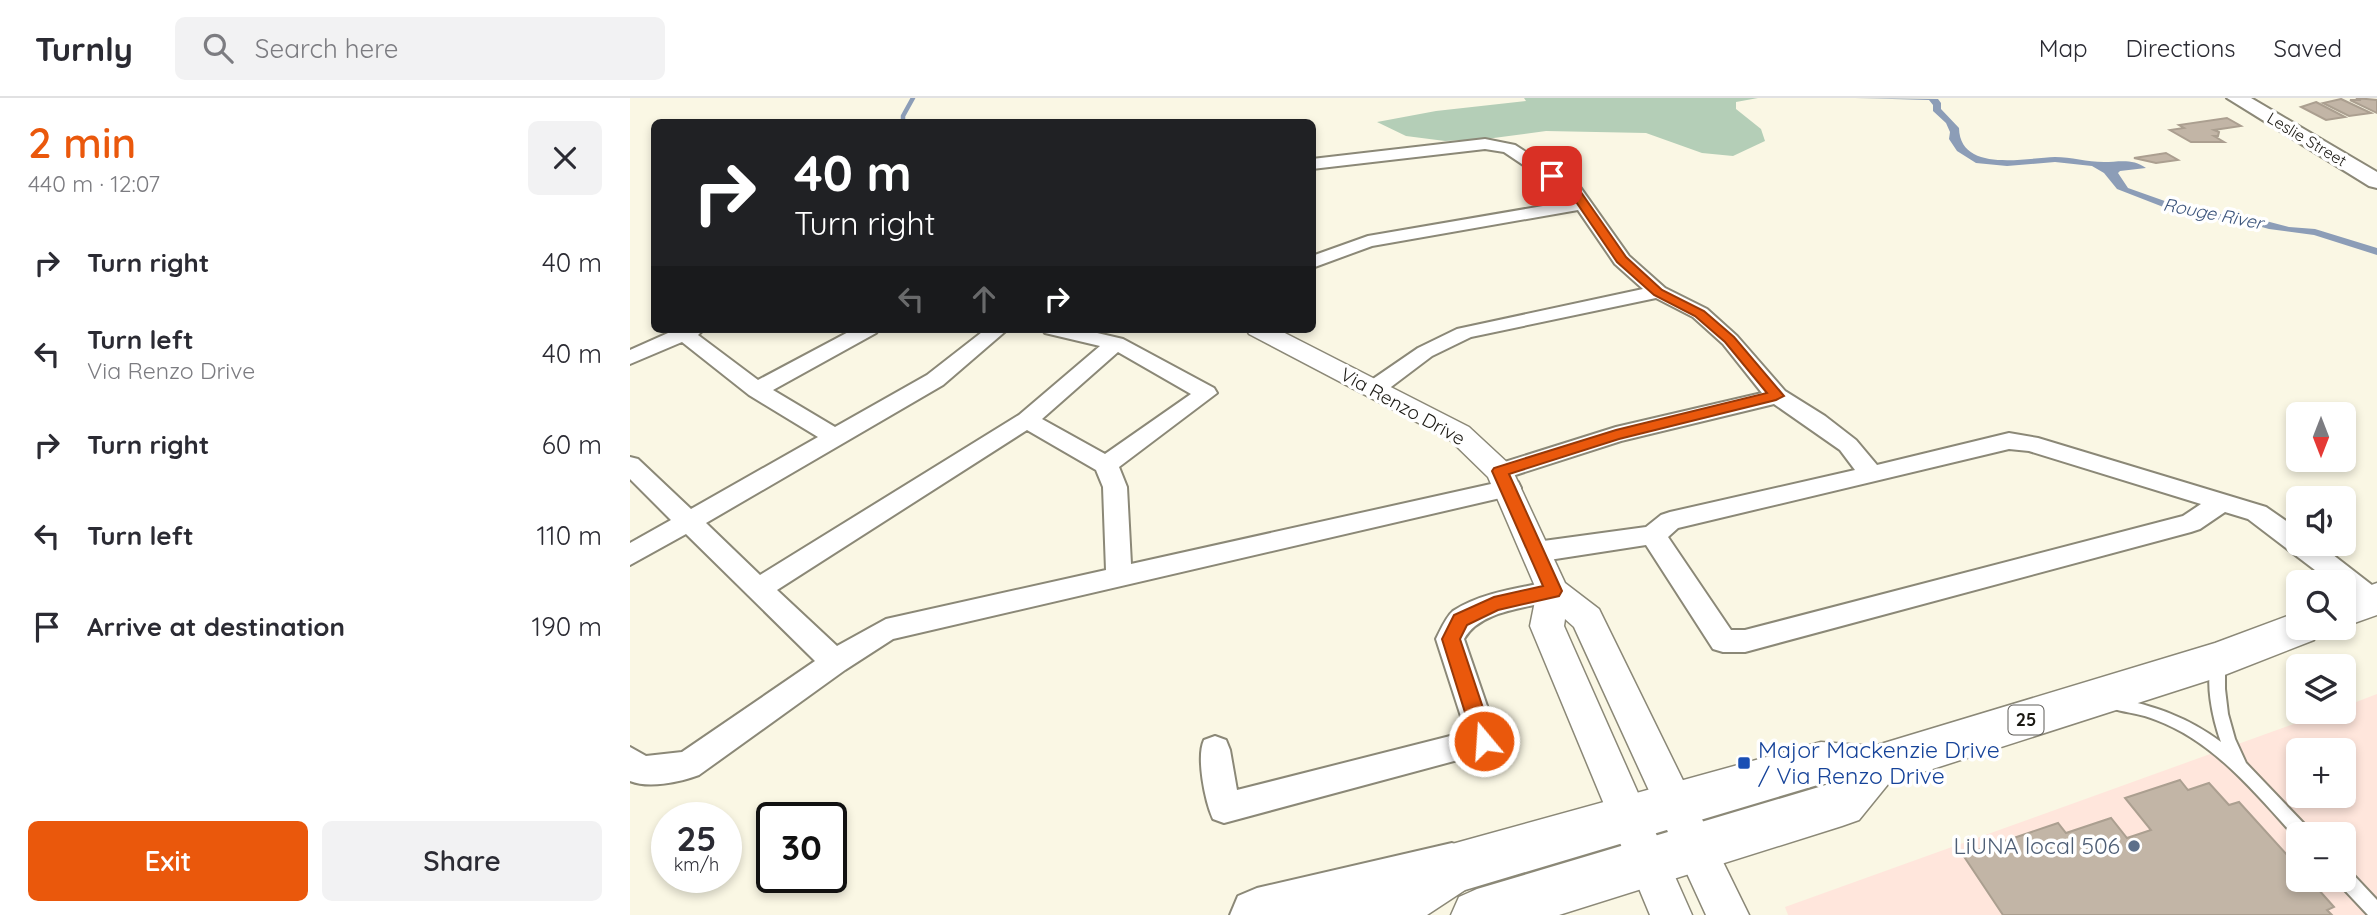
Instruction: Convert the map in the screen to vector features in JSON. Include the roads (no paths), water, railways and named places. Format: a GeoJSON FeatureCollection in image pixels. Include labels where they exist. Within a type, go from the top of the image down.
{"type":"FeatureCollection","features":[{"type":"Feature","properties":{"kind":"highway"},"geometry":{"type":"LineString","coordinates":[[1257,915],[1452,869]]}},
{"type":"Feature","properties":{"kind":"main road","name":"Leslie Street"},"geometry":{"type":"LineString","coordinates":[[2237,98],[2377,181]]}},
{"type":"Feature","properties":{"kind":"main road","name":"25"},"geometry":{"type":"LineString","coordinates":[[1382,915],[1452,869],[1821,763],[1874,768],[2218,659],[2286,633]]}},
{"type":"Feature","properties":{"kind":"main road"},"geometry":{"type":"LineString","coordinates":[[1477,915],[1842,804],[1874,768]]}},
{"type":"Feature","properties":{"kind":"street"},"geometry":{"type":"LineString","coordinates":[[1316,163],[1400,152],[1499,144],[1509,148],[1574,191],[1622,260],[1658,292],[1700,313],[1730,340],[1776,396],[1817,421],[1848,445],[1872,474]]}},
{"type":"Feature","properties":{"kind":"street"},"geometry":{"type":"LineString","coordinates":[[1316,261],[1368,241],[1582,204]]}},
{"type":"Feature","properties":{"kind":"street"},"geometry":{"type":"LineString","coordinates":[[1375,388],[1425,352],[1464,333],[1658,292]]}},
{"type":"Feature","properties":{"kind":"street"},"geometry":{"type":"LineString","coordinates":[[630,358],[685,333]]}},
{"type":"Feature","properties":{"kind":"street"},"geometry":{"type":"LineString","coordinates":[[691,333],[757,390],[834,437]]}},
{"type":"Feature","properties":{"kind":"street"},"geometry":{"type":"LineString","coordinates":[[757,390],[862,333]]}},
{"type":"Feature","properties":{"kind":"street"},"geometry":{"type":"LineString","coordinates":[[630,555],[935,380],[993,333]]}},
{"type":"Feature","properties":{"kind":"street"},"geometry":{"type":"LineString","coordinates":[[1070,333],[1116,343],[1206,393],[1106,465]]}},
{"type":"Feature","properties":{"kind":"street","name":"Via Renzo Drive"},"geometry":{"type":"LineString","coordinates":[[1266,333],[1460,433],[1504,480],[1553,591],[1587,618],[1728,915]]}},
{"type":"Feature","properties":{"kind":"street"},"geometry":{"type":"LineString","coordinates":[[758,589],[1027,420],[1116,343]]}},
{"type":"Feature","properties":{"kind":"street"},"geometry":{"type":"LineString","coordinates":[[630,761],[640,771],[688,765],[835,662],[886,630],[1504,480],[1616,435],[1776,396]]}},
{"type":"Feature","properties":{"kind":"street"},"geometry":{"type":"LineString","coordinates":[[1027,420],[1106,465],[1115,488],[1119,575]]}},
{"type":"Feature","properties":{"kind":"street"},"geometry":{"type":"LineString","coordinates":[[1536,552],[1653,535],[1670,522],[2009,441],[2031,443],[2257,513],[2286,534]]}},
{"type":"Feature","properties":{"kind":"street"},"geometry":{"type":"LineString","coordinates":[[630,466],[690,520],[835,662]]}},
{"type":"Feature","properties":{"kind":"street"},"geometry":{"type":"LineString","coordinates":[[1653,535],[1723,641],[1745,640],[2191,523],[2221,502]]}},
{"type":"Feature","properties":{"kind":"street"},"geometry":{"type":"LineString","coordinates":[[2313,556],[2364,603]]}},
{"type":"Feature","properties":{"kind":"street"},"geometry":{"type":"LineString","coordinates":[[1215,750],[1224,808],[1484,741],[1451,639],[1461,620],[1494,604],[1553,591],[1547,626],[1671,915]]}},
{"type":"Feature","properties":{"kind":"lane"},"geometry":{"type":"LineString","coordinates":[[2218,659],[2216,695],[2222,725],[2233,753],[2245,772]]}},
{"type":"Feature","properties":{"kind":"lane"},"geometry":{"type":"LineString","coordinates":[[2095,698],[2160,714],[2202,736],[2245,772],[2292,822]]}},
{"type":"Feature","properties":{"kind":"lane"},"geometry":{"type":"LineString","coordinates":[[2356,890],[2377,912]]}},
{"type":"Feature","properties":{"kind":"water","name":"Rouge River"},"geometry":{"type":"Polygon","coordinates":[[[1855,98],[1938,99],[1941,109],[1959,128],[1962,142],[1970,152],[1982,157],[2012,160],[2061,157],[2136,163],[2146,168],[2118,173],[2128,188],[2176,205],[2216,214],[2243,215],[2289,227],[2315,229],[2377,248],[2377,255],[2314,235],[2269,229],[2240,221],[2209,219],[2171,210],[2117,189],[2104,173],[2092,166],[2055,162],[2007,166],[1976,163],[1957,151],[1949,139],[1950,132],[1946,123],[1933,111],[1929,100],[1855,98]]]}},
{"type":"Feature","properties":{"kind":"waterway"},"geometry":{"type":"LineString","coordinates":[[903,119],[913,98]]}},
{"type":"Feature","properties":{"kind":"place","name":"Major Mackenzie Drive / Via Renzo Drive"},"geometry":{"type":"Point","coordinates":[1744,763]}},
{"type":"Feature","properties":{"kind":"place","name":"LiUNA local 506"},"geometry":{"type":"Point","coordinates":[2134,846]}}]}
